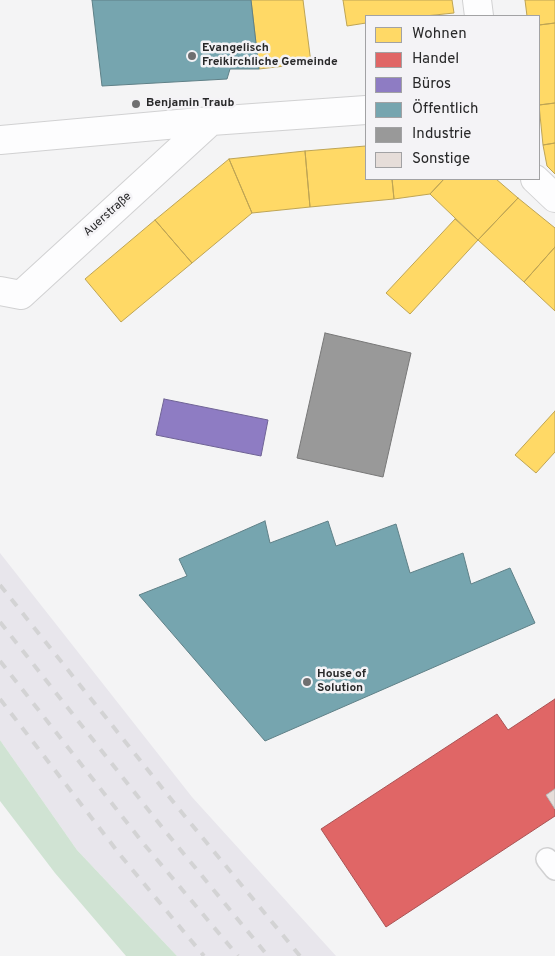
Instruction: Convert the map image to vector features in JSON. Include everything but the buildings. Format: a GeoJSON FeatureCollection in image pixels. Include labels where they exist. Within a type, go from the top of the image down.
{"type":"FeatureCollection","features":[{"type":"Feature","properties":{"kind":"street"},"geometry":{"type":"LineString","coordinates":[[478,0],[479,15]]}},
{"type":"Feature","properties":{"kind":"street"},"geometry":{"type":"LineString","coordinates":[[0,140],[211,121],[365,110]]}},
{"type":"Feature","properties":{"kind":"street","name":"Auerstraße"},"geometry":{"type":"LineString","coordinates":[[0,291],[21,295],[211,121]]}},
{"type":"Feature","properties":{"kind":"street"},"geometry":{"type":"LineString","coordinates":[[536,180],[555,198]]}},
{"type":"Feature","properties":{"kind":"shaded area"},"geometry":{"type":"Polygon","coordinates":[[[0,553],[192,797],[336,956],[177,956],[77,850],[0,740],[0,553]]]}},
{"type":"Feature","properties":{"kind":"green space"},"geometry":{"type":"Polygon","coordinates":[[[0,740],[77,850],[177,956],[126,956],[55,873],[0,801],[0,740]]]}},
{"type":"Feature","properties":{"kind":"railway"},"geometry":{"type":"LineString","coordinates":[[0,585],[183,814],[300,956]]}},
{"type":"Feature","properties":{"kind":"railway"},"geometry":{"type":"LineString","coordinates":[[0,622],[165,831],[268,956]]}},
{"type":"Feature","properties":{"kind":"railway"},"geometry":{"type":"LineString","coordinates":[[0,661],[143,843],[238,956]]}},
{"type":"Feature","properties":{"kind":"railway"},"geometry":{"type":"LineString","coordinates":[[0,699],[121,856],[204,956]]}},
{"type":"Feature","properties":{"kind":"place","name":"Evangelisch Freikirchliche Gemeinde"},"geometry":{"type":"Point","coordinates":[192,56]}},
{"type":"Feature","properties":{"kind":"place","name":"Benjamin Traub"},"geometry":{"type":"Point","coordinates":[136,104]}},
{"type":"Feature","properties":{"kind":"place","name":"House of Solution"},"geometry":{"type":"Point","coordinates":[307,682]}}]}
